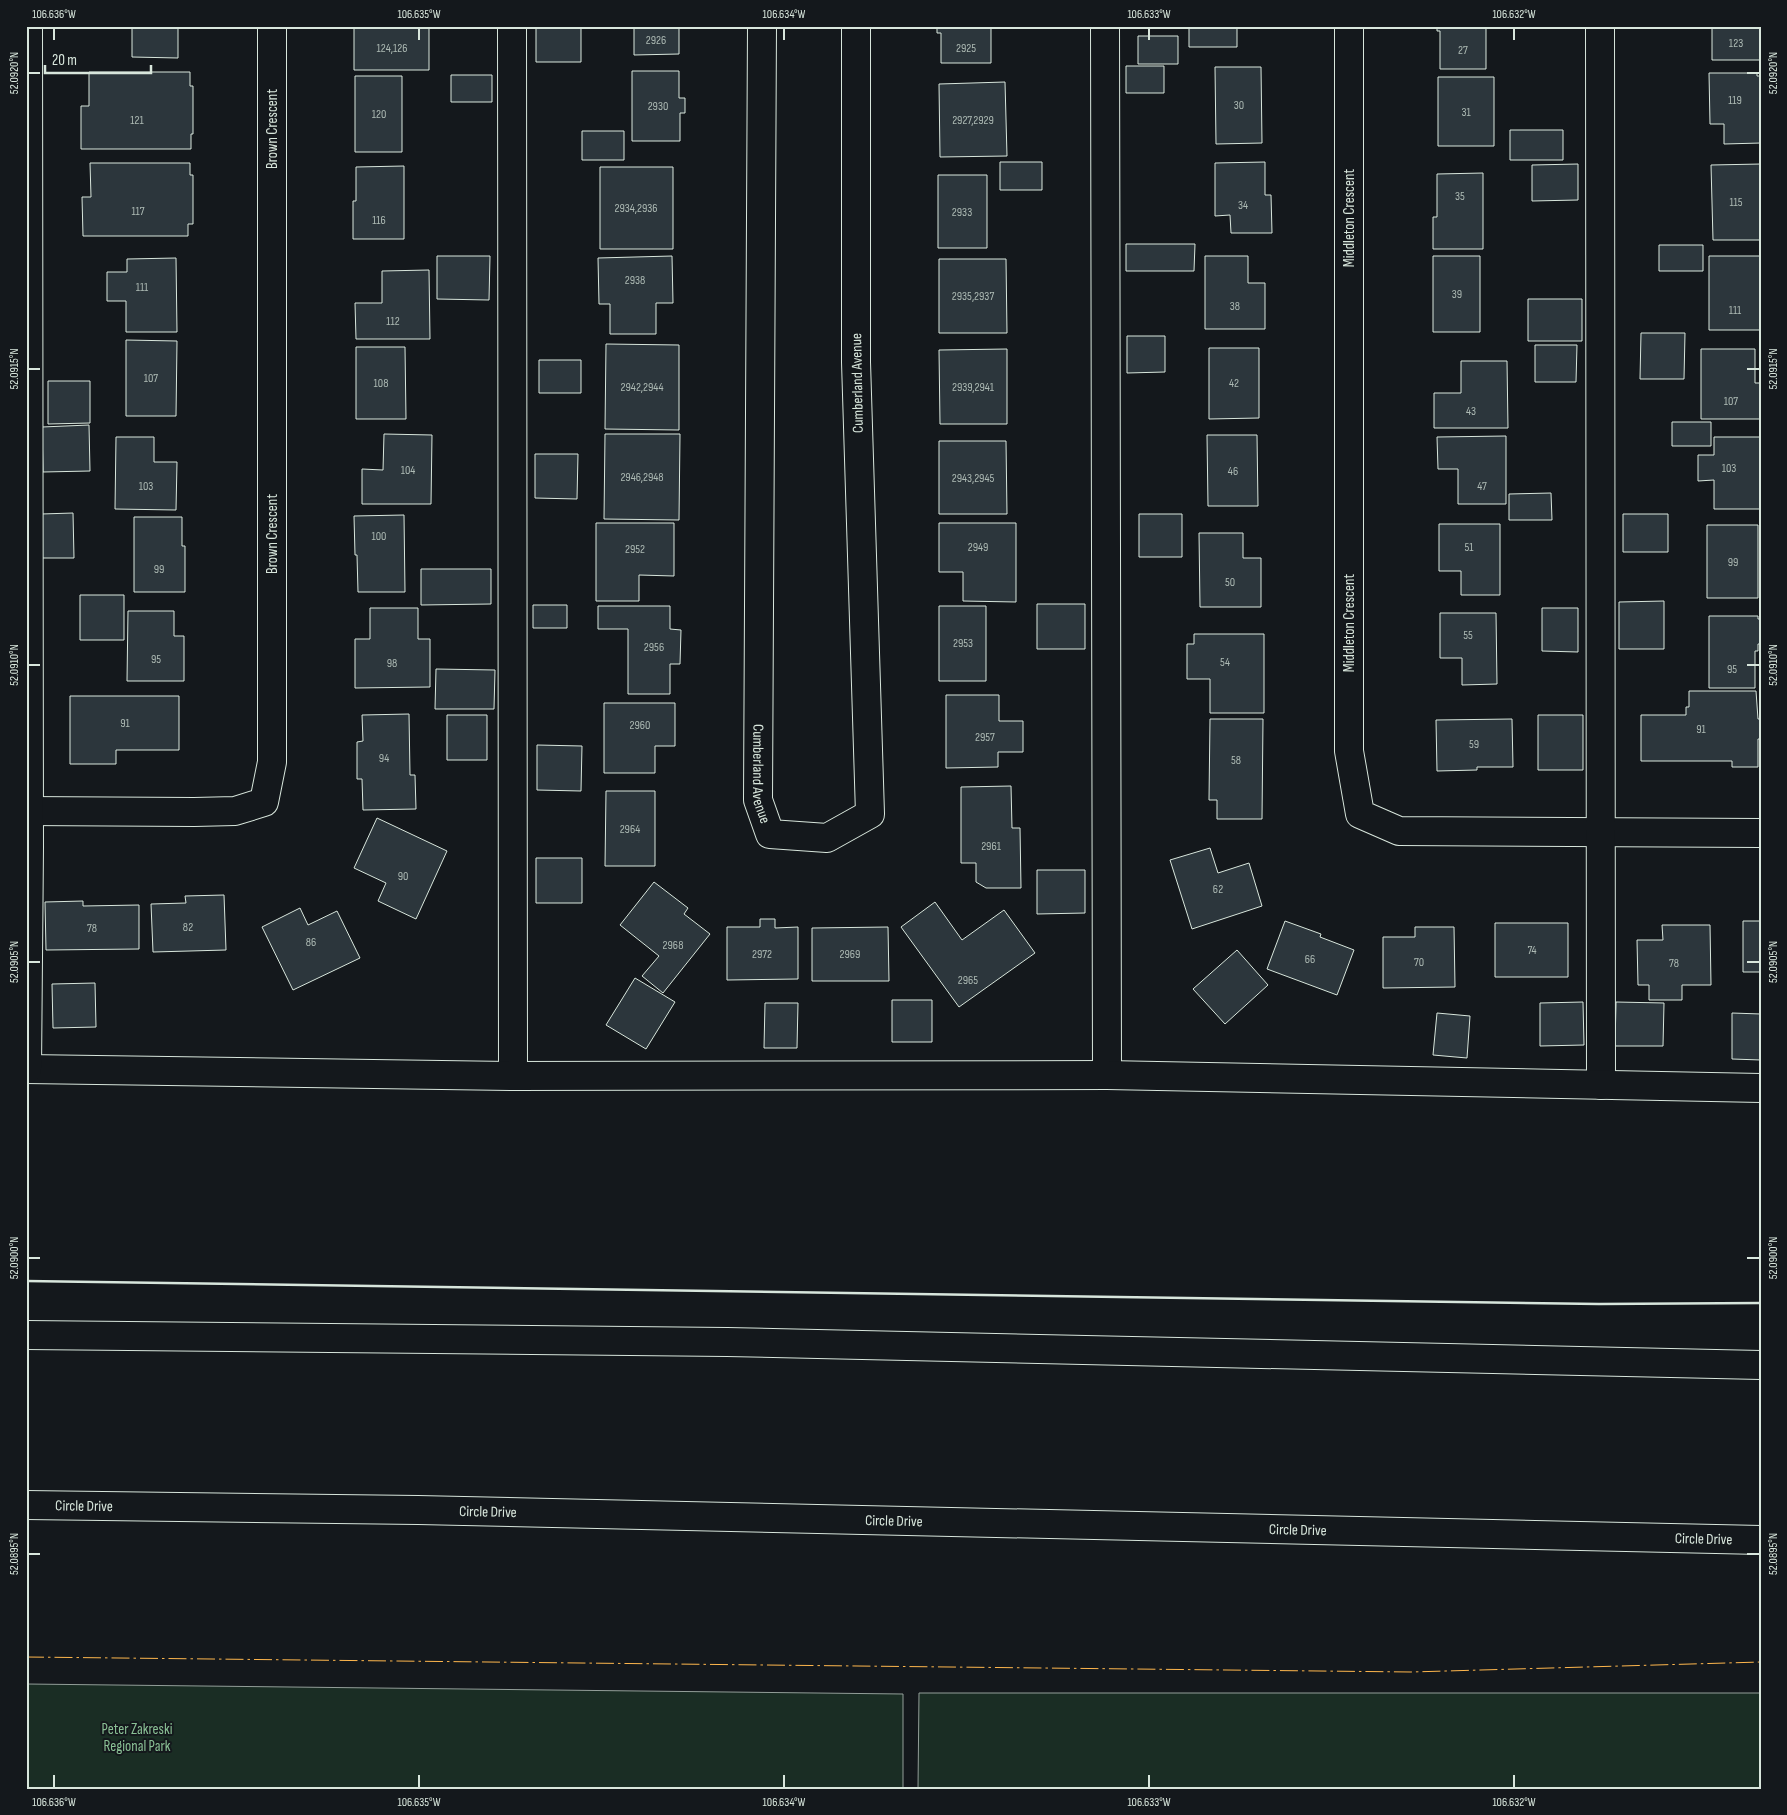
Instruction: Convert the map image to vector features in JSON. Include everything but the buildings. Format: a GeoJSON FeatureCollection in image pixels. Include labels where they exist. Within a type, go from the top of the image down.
{"type":"FeatureCollection","features":[{"type":"Feature","properties":{"kind":"main road"},"geometry":{"type":"LineString","coordinates":[[28,26],[28,811],[26,1069],[513,1076],[1107,1076],[1761,1088]]}},
{"type":"Feature","properties":{"kind":"main road","name":"Brown Crescent"},"geometry":{"type":"LineString","coordinates":[[28,811],[235,811],[264,802],[272,762],[272,26]]}},
{"type":"Feature","properties":{"kind":"main road"},"geometry":{"type":"LineString","coordinates":[[512,26],[513,1076]]}},
{"type":"Feature","properties":{"kind":"main road","name":"Cumberland Avenue"},"geometry":{"type":"LineString","coordinates":[[762,26],[758,800],[770,834],[827,838],[870,814],[856,362],[856,26]]}},
{"type":"Feature","properties":{"kind":"main road"},"geometry":{"type":"LineString","coordinates":[[1105,26],[1107,1076]]}},
{"type":"Feature","properties":{"kind":"main road","name":"Middleton Crescent"},"geometry":{"type":"LineString","coordinates":[[1349,26],[1349,751],[1360,814],[1399,831],[1761,833]]}},
{"type":"Feature","properties":{"kind":"main road"},"geometry":{"type":"LineString","coordinates":[[1600,26],[1600,1085]]}},
{"type":"Feature","properties":{"kind":"main road"},"geometry":{"type":"LineString","coordinates":[[26,1335],[727,1342],[1761,1365]]}},
{"type":"Feature","properties":{"kind":"main road","name":"Circle Drive"},"geometry":{"type":"LineString","coordinates":[[26,1505],[418,1510],[1761,1540]]}},
{"type":"Feature","properties":{"kind":"green space","name":"Peter Zakreski Regional Park"},"geometry":{"type":"Polygon","coordinates":[[[26,1684],[903,1694],[903,1789],[26,1789],[26,1684]]]}},
{"type":"Feature","properties":{"kind":"green space"},"geometry":{"type":"Polygon","coordinates":[[[919,1693],[1761,1693],[1761,1789],[918,1789],[919,1693]]]}},
{"type":"Feature","properties":{"kind":"wall"},"geometry":{"type":"LineString","coordinates":[[26,1281],[1599,1304],[1761,1303]]}},
{"type":"Feature","properties":{"kind":"power"},"geometry":{"type":"LineString","coordinates":[[26,1657],[1411,1672],[1761,1662]]}}]}
